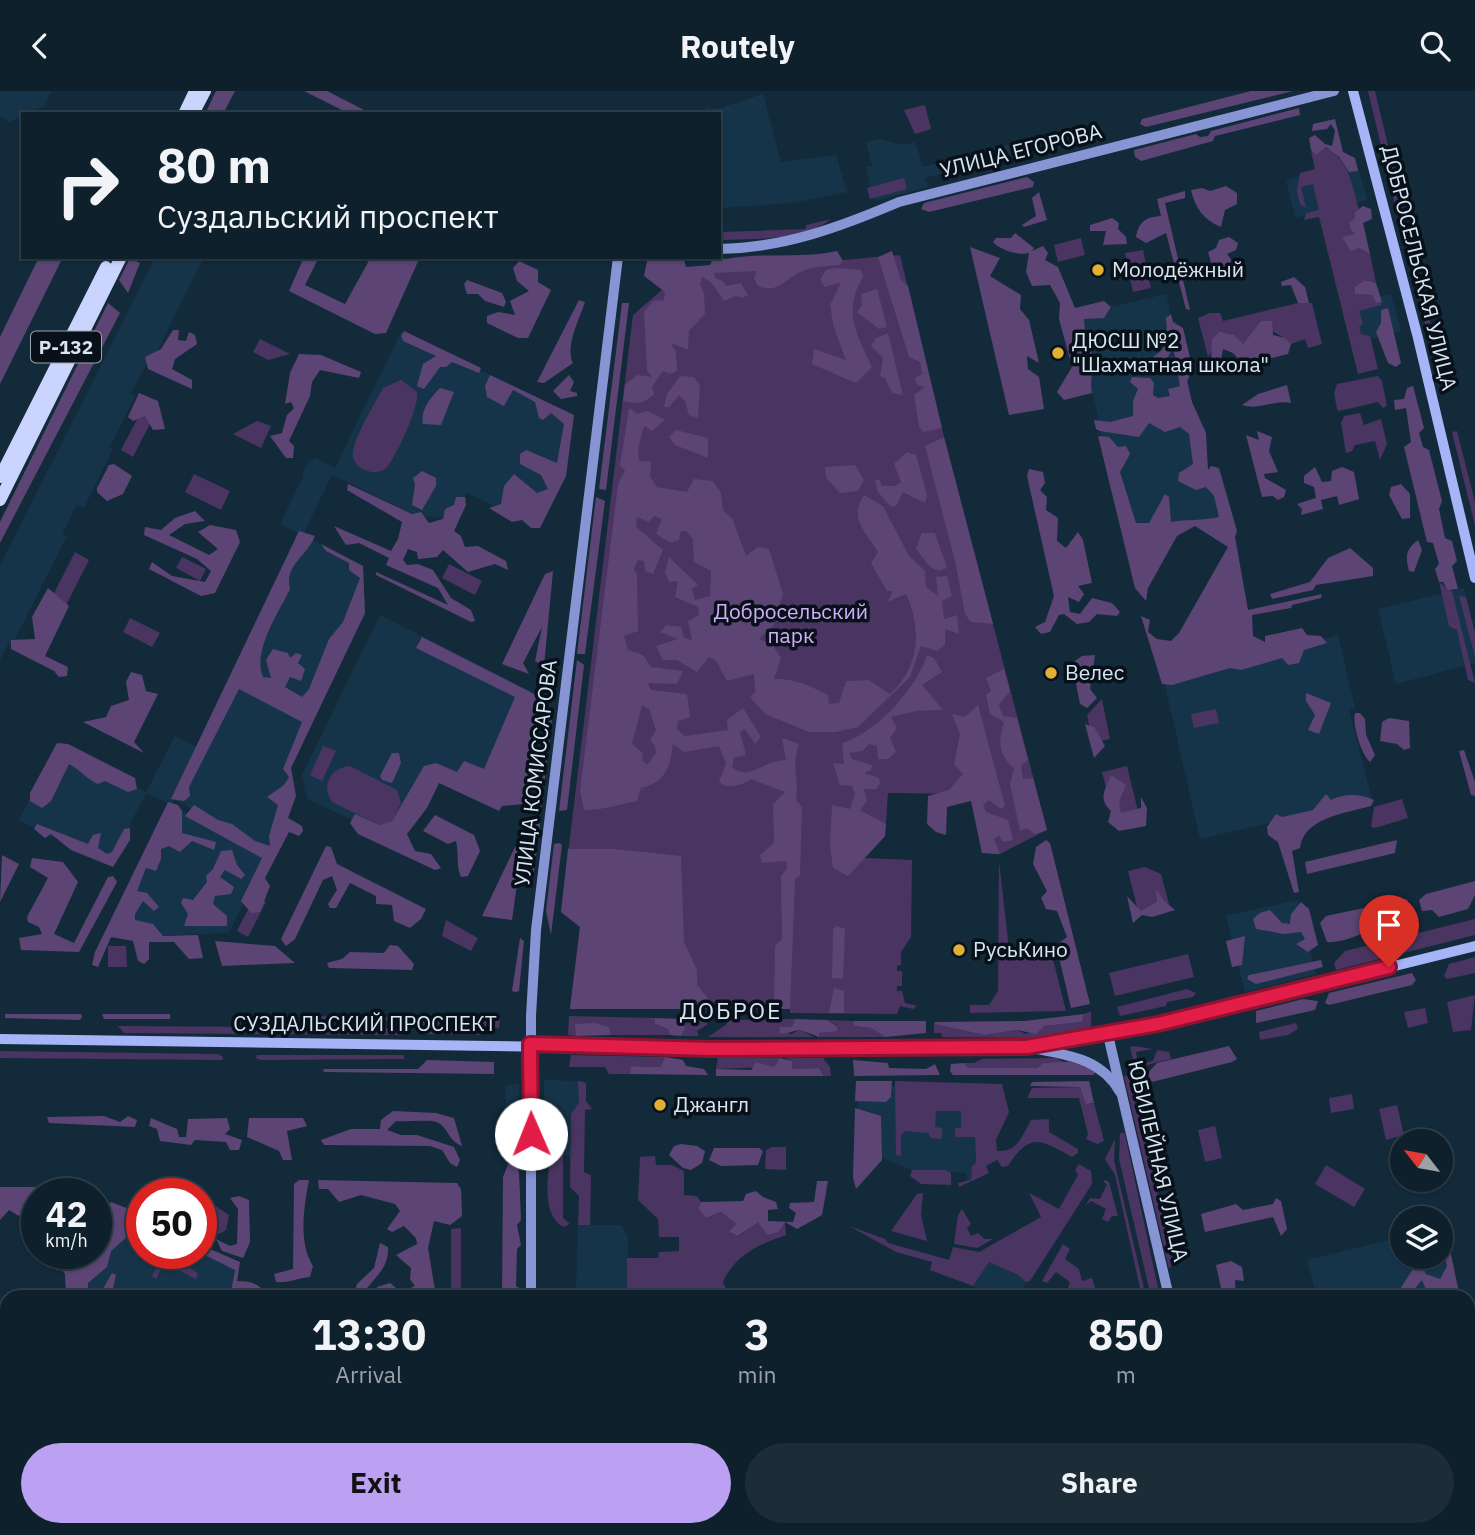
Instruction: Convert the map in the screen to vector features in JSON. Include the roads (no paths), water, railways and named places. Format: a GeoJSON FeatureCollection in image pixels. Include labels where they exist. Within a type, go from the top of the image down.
{"type":"FeatureCollection","features":[{"type":"Feature","properties":{"kind":"highway"},"geometry":{"type":"LineString","coordinates":[[185,112],[195,91]]}},
{"type":"Feature","properties":{"kind":"highway"},"geometry":{"type":"LineString","coordinates":[[194,112],[205,91]]}},
{"type":"Feature","properties":{"kind":"highway","name":"Р-132"},"geometry":{"type":"LineString","coordinates":[[0,477],[110,259]]}},
{"type":"Feature","properties":{"kind":"highway","name":"Р-132"},"geometry":{"type":"LineString","coordinates":[[0,500],[120,259]]}},
{"type":"Feature","properties":{"kind":"main road","name":"УЛИЦА ЕГОРОВА"},"geometry":{"type":"LineString","coordinates":[[721,249],[789,242],[831,231],[899,202],[1334,91]]}},
{"type":"Feature","properties":{"kind":"main road","name":"ДОБРОСЕЛЬСКАЯ УЛИЦА"},"geometry":{"type":"LineString","coordinates":[[1353,91],[1418,338],[1475,578]]}},
{"type":"Feature","properties":{"kind":"main road","name":"УЛИЦА КОМИССАРОВА"},"geometry":{"type":"LineString","coordinates":[[531,1290],[530,1044],[541,887],[618,259]]}},
{"type":"Feature","properties":{"kind":"main road","name":"СУЗДАЛЬСКИЙ ПРОСПЕКТ"},"geometry":{"type":"LineString","coordinates":[[0,1039],[530,1044],[712,1049],[1027,1047],[1108,1035],[1475,946]]}},
{"type":"Feature","properties":{"kind":"main road","name":"ЮБИЛЕЙНАЯ УЛИЦА"},"geometry":{"type":"LineString","coordinates":[[1108,1035],[1167,1290]]}},
{"type":"Feature","properties":{"kind":"main road"},"geometry":{"type":"LineString","coordinates":[[1027,1047],[1093,1063],[1108,1076],[1124,1101]]}},
{"type":"Feature","properties":{"kind":"place","name":"Молодёжный"},"geometry":{"type":"Point","coordinates":[1098,270]}},
{"type":"Feature","properties":{"kind":"place","name":"ДЮСШ №2 \"Шахматная школа\""},"geometry":{"type":"Point","coordinates":[1058,353]}},
{"type":"Feature","properties":{"kind":"place","name":"Велес"},"geometry":{"type":"Point","coordinates":[1051,673]}},
{"type":"Feature","properties":{"kind":"place","name":"РусьКино"},"geometry":{"type":"Point","coordinates":[959,950]}},
{"type":"Feature","properties":{"kind":"place","name":"Джангл"},"geometry":{"type":"Point","coordinates":[660,1105]}},
{"type":"Feature","properties":{"kind":"district","name":"ДОБРОЕ"},"geometry":{"type":"Point","coordinates":[731,1011]}},
{"type":"Feature","properties":{"kind":"park label","name":"Добросельский парк"},"geometry":{"type":"Point","coordinates":[791,624]}}]}
